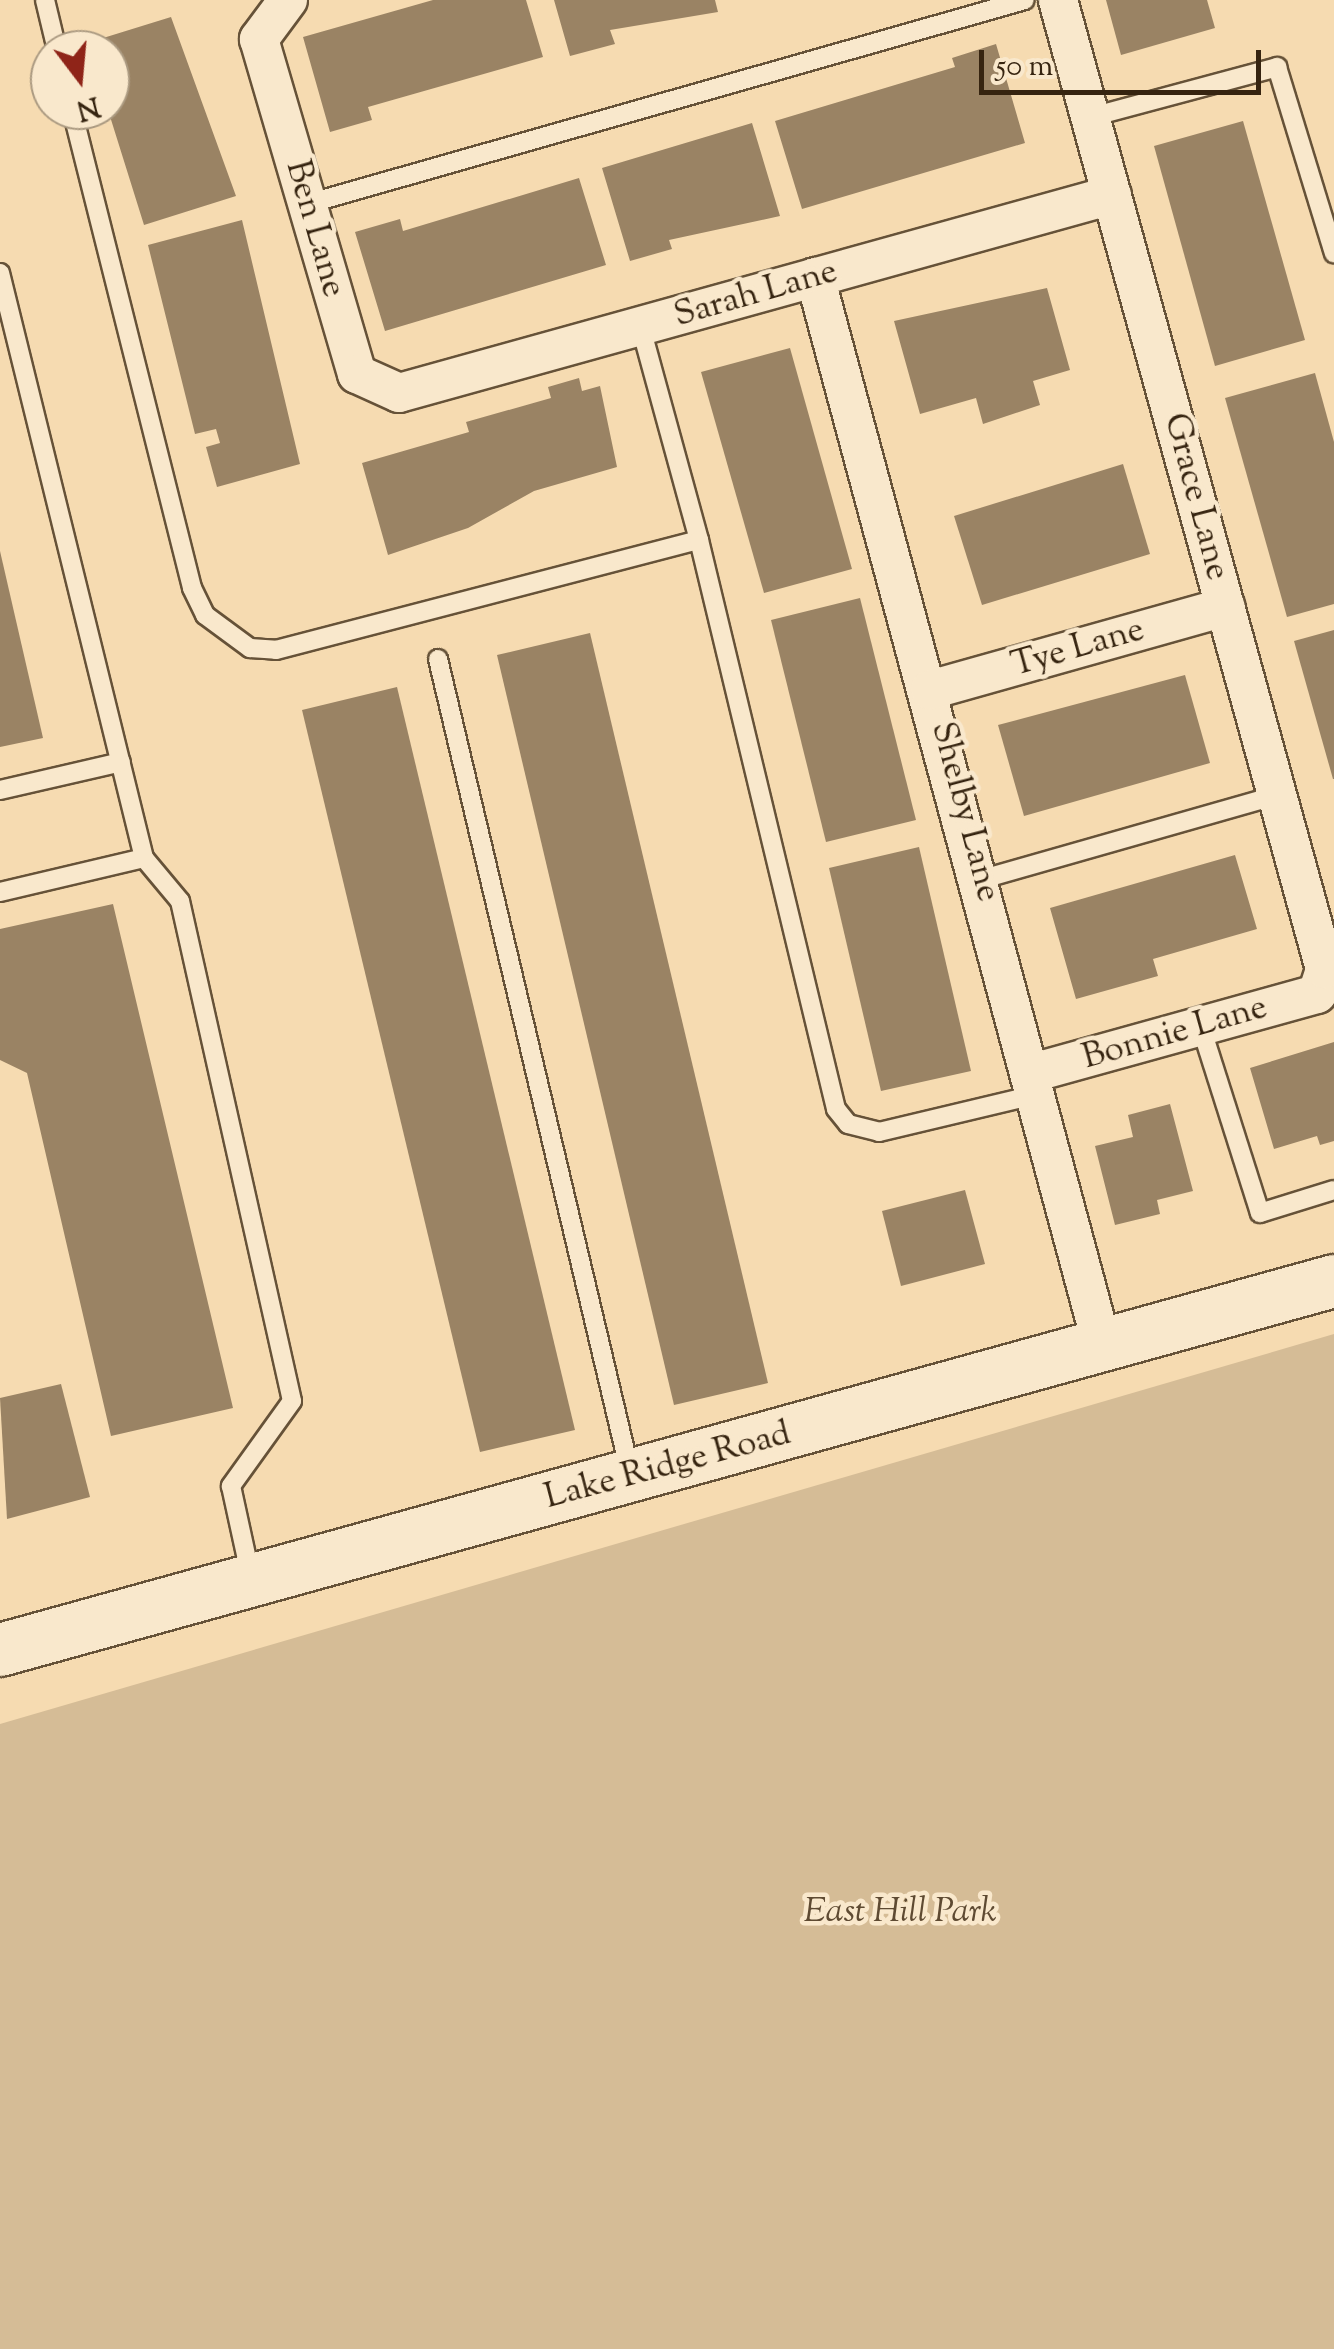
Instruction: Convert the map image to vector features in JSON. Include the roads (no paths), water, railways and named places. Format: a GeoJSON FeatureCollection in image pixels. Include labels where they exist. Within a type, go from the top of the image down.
{"type":"FeatureCollection","features":[{"type":"Feature","properties":{"kind":"street","name":"Ben Lane"},"geometry":{"type":"LineString","coordinates":[[288,0],[259,40],[356,374],[399,393]]}},
{"type":"Feature","properties":{"kind":"street","name":"Grace Lane"},"geometry":{"type":"LineString","coordinates":[[1058,0],[1326,969],[1317,994]]}},
{"type":"Feature","properties":{"kind":"street","name":"Sarah Lane"},"geometry":{"type":"LineString","coordinates":[[399,393],[1112,194]]}},
{"type":"Feature","properties":{"kind":"street","name":"Shelby Lane"},"geometry":{"type":"LineString","coordinates":[[815,277],[983,879],[1102,1349]]}},
{"type":"Feature","properties":{"kind":"street","name":"Tye Lane"},"geometry":{"type":"LineString","coordinates":[[930,690],[1226,608]]}},
{"type":"Feature","properties":{"kind":"street","name":"Bonnie Lane"},"geometry":{"type":"LineString","coordinates":[[1035,1084],[1201,1027],[1317,994]]}},
{"type":"Feature","properties":{"kind":"street","name":"Lake Ridge Road"},"geometry":{"type":"LineString","coordinates":[[0,1650],[1102,1349],[1334,1281]]}},
{"type":"Feature","properties":{"kind":"lane"},"geometry":{"type":"LineString","coordinates":[[46,0],[53,30]]}},
{"type":"Feature","properties":{"kind":"lane"},"geometry":{"type":"LineString","coordinates":[[307,204],[1025,0]]}},
{"type":"Feature","properties":{"kind":"lane"},"geometry":{"type":"LineString","coordinates":[[1091,117],[1277,67],[1334,254]]}},
{"type":"Feature","properties":{"kind":"lane"},"geometry":{"type":"LineString","coordinates":[[77,130],[192,588],[228,634],[276,650],[699,540]]}},
{"type":"Feature","properties":{"kind":"lane"},"geometry":{"type":"LineString","coordinates":[[0,273],[144,858],[180,901],[292,1400],[232,1486],[251,1581]]}},
{"type":"Feature","properties":{"kind":"lane"},"geometry":{"type":"LineString","coordinates":[[642,328],[699,540],[836,1108],[848,1124],[879,1132],[1035,1084]]}},
{"type":"Feature","properties":{"kind":"lane"},"geometry":{"type":"LineString","coordinates":[[438,659],[631,1477]]}},
{"type":"Feature","properties":{"kind":"lane"},"geometry":{"type":"LineString","coordinates":[[0,790],[120,762]]}},
{"type":"Feature","properties":{"kind":"lane"},"geometry":{"type":"LineString","coordinates":[[983,879],[1277,795]]}},
{"type":"Feature","properties":{"kind":"lane"},"geometry":{"type":"LineString","coordinates":[[0,892],[144,858]]}},
{"type":"Feature","properties":{"kind":"lane"},"geometry":{"type":"LineString","coordinates":[[1201,1027],[1260,1213],[1334,1190]]}},
{"type":"Feature","properties":{"kind":"park label","name":"East Hill Park"},"geometry":{"type":"Point","coordinates":[900,1913]}}]}
